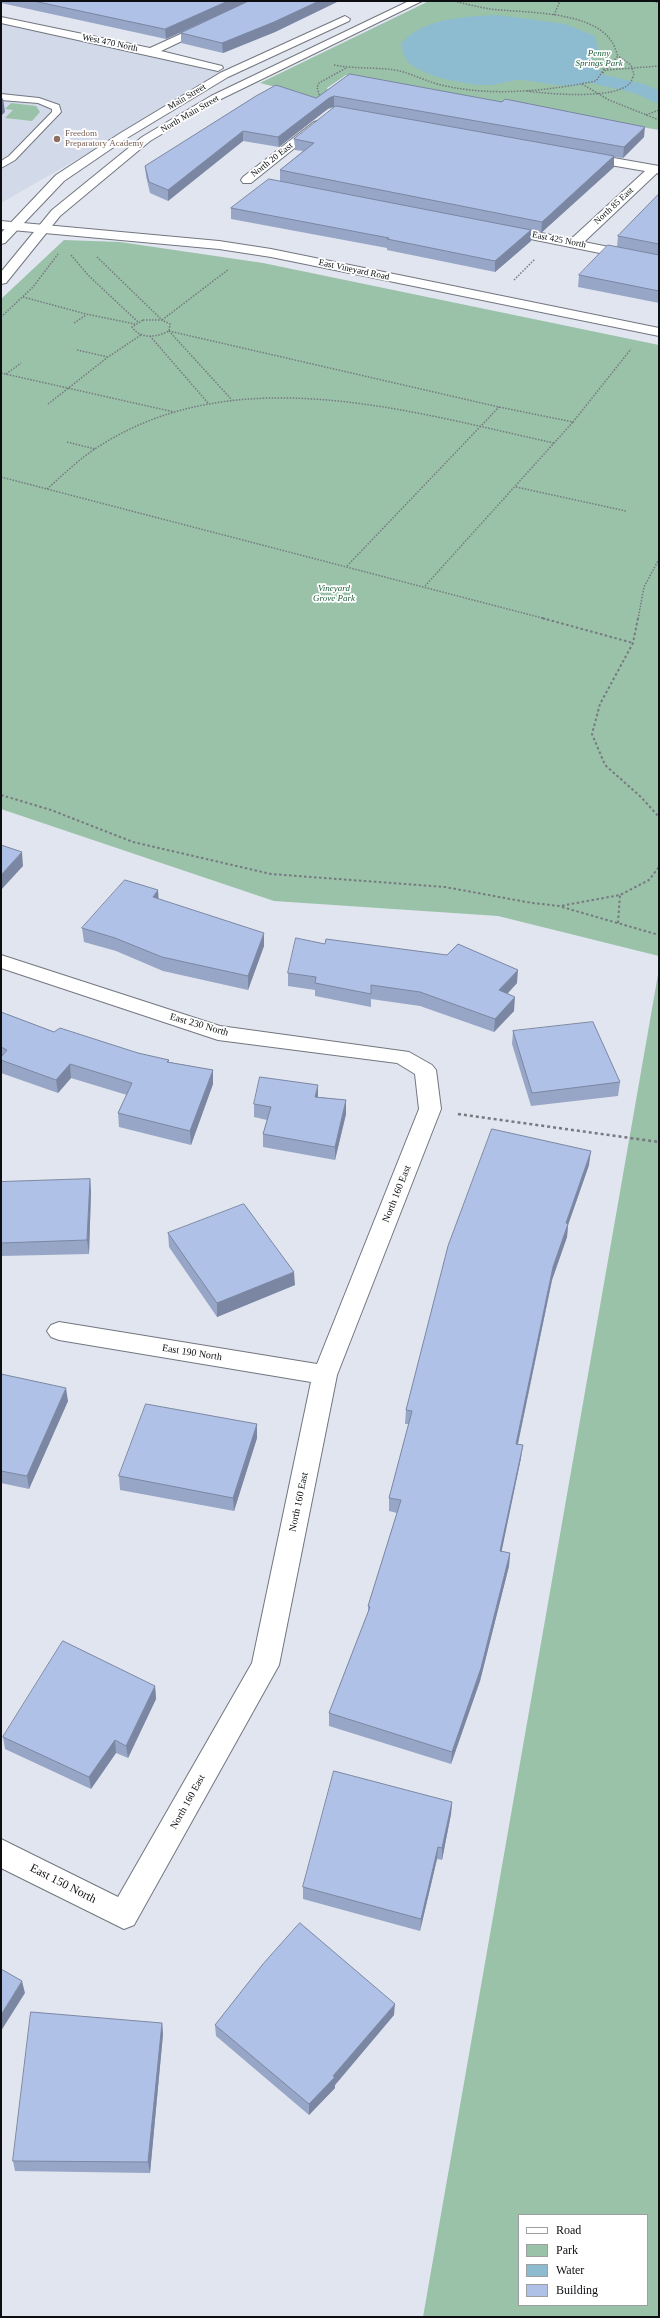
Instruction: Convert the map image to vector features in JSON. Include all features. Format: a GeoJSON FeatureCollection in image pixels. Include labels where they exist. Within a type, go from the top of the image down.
{"type":"FeatureCollection","features":[{"type":"Feature","properties":{"kind":"street"},"geometry":{"type":"LineString","coordinates":[[244,1],[258,2]]}},
{"type":"Feature","properties":{"kind":"street","name":"North Main Street"},"geometry":{"type":"LineString","coordinates":[[1,280],[45,228],[56,212],[146,139],[215,98],[417,1]]}},
{"type":"Feature","properties":{"kind":"street"},"geometry":{"type":"LineString","coordinates":[[151,52],[258,2]]}},
{"type":"Feature","properties":{"kind":"street","name":"Main Street"},"geometry":{"type":"LineString","coordinates":[[14,226],[60,178],[221,72],[354,14]]}},
{"type":"Feature","properties":{"kind":"street","name":"West 470 North"},"geometry":{"type":"LineString","coordinates":[[1,20],[151,52],[221,72]]}},
{"type":"Feature","properties":{"kind":"street","name":"North 20 East"},"geometry":{"type":"LineString","coordinates":[[263,183],[247,180],[328,116]]}},
{"type":"Feature","properties":{"kind":"street"},"geometry":{"type":"LineString","coordinates":[[577,155],[657,170]]}},
{"type":"Feature","properties":{"kind":"street","name":"North 85 East"},"geometry":{"type":"LineString","coordinates":[[575,243],[657,170]]}},
{"type":"Feature","properties":{"kind":"street","name":"East Vineyard Road"},"geometry":{"type":"LineString","coordinates":[[1,225],[219,245],[271,253],[659,332]]}},
{"type":"Feature","properties":{"kind":"street"},"geometry":{"type":"LineString","coordinates":[[1,240],[14,226]]}},
{"type":"Feature","properties":{"kind":"street","name":"East 425 North"},"geometry":{"type":"LineString","coordinates":[[488,226],[659,261]]}},
{"type":"Feature","properties":{"kind":"street","name":"East 230 North"},"geometry":{"type":"LineString","coordinates":[[1,961],[218,1033],[402,1057],[425,1070]]}},
{"type":"Feature","properties":{"kind":"street","name":"North 160 East"},"geometry":{"type":"LineString","coordinates":[[124,1915],[265,1666],[325,1375],[430,1109],[425,1070]]}},
{"type":"Feature","properties":{"kind":"street","name":"East 190 North"},"geometry":{"type":"LineString","coordinates":[[59,1331],[325,1375]]}},
{"type":"Feature","properties":{"kind":"street","name":"East 150 North"},"geometry":{"type":"LineString","coordinates":[[1,1853],[124,1915]]}},
{"type":"Feature","properties":{"kind":"lane"},"geometry":{"type":"LineString","coordinates":[[1,97],[39,101],[56,107],[57,112],[12,158],[1,165]]}},
{"type":"Feature","properties":{"kind":"path"},"geometry":{"type":"LineString","coordinates":[[454,1],[490,8],[554,15],[576,20],[601,31],[614,42],[618,56],[633,69]]}},
{"type":"Feature","properties":{"kind":"path"},"geometry":{"type":"LineString","coordinates":[[554,15],[560,1]]}},
{"type":"Feature","properties":{"kind":"path"},"geometry":{"type":"LineString","coordinates":[[653,1],[659,3]]}},
{"type":"Feature","properties":{"kind":"path"},"geometry":{"type":"LineString","coordinates":[[600,76],[618,56]]}},
{"type":"Feature","properties":{"kind":"path"},"geometry":{"type":"LineString","coordinates":[[332,64],[346,68],[396,70],[429,82],[457,88],[494,91],[525,90],[596,81],[604,69],[590,61]]}},
{"type":"Feature","properties":{"kind":"path"},"geometry":{"type":"LineString","coordinates":[[607,70],[659,66]]}},
{"type":"Feature","properties":{"kind":"path"},"geometry":{"type":"LineString","coordinates":[[321,100],[317,87],[319,83],[346,68]]}},
{"type":"Feature","properties":{"kind":"path"},"geometry":{"type":"LineString","coordinates":[[525,90],[564,96],[597,94],[613,90],[632,80],[633,69]]}},
{"type":"Feature","properties":{"kind":"path"},"geometry":{"type":"LineString","coordinates":[[581,84],[597,94],[659,120]]}},
{"type":"Feature","properties":{"kind":"path"},"geometry":{"type":"LineString","coordinates":[[645,115],[659,110]]}},
{"type":"Feature","properties":{"kind":"path"},"geometry":{"type":"LineString","coordinates":[[67,251],[88,275],[138,322]]}},
{"type":"Feature","properties":{"kind":"path"},"geometry":{"type":"LineString","coordinates":[[1,317],[23,297],[59,253]]}},
{"type":"Feature","properties":{"kind":"path"},"geometry":{"type":"LineString","coordinates":[[95,254],[162,320],[170,324],[169,331]]}},
{"type":"Feature","properties":{"kind":"path"},"geometry":{"type":"LineString","coordinates":[[510,283],[537,257]]}},
{"type":"Feature","properties":{"kind":"path"},"geometry":{"type":"LineString","coordinates":[[229,269],[162,320],[149,319],[138,322],[135,324],[133,330],[141,335],[150,336],[169,331],[499,407],[573,422]]}},
{"type":"Feature","properties":{"kind":"path"},"geometry":{"type":"LineString","coordinates":[[23,297],[86,314],[135,324]]}},
{"type":"Feature","properties":{"kind":"path"},"geometry":{"type":"LineString","coordinates":[[74,323],[86,314]]}},
{"type":"Feature","properties":{"kind":"path"},"geometry":{"type":"LineString","coordinates":[[169,331],[232,400]]}},
{"type":"Feature","properties":{"kind":"path"},"geometry":{"type":"LineString","coordinates":[[48,404],[108,357],[141,335]]}},
{"type":"Feature","properties":{"kind":"path"},"geometry":{"type":"LineString","coordinates":[[150,336],[209,403]]}},
{"type":"Feature","properties":{"kind":"path"},"geometry":{"type":"LineString","coordinates":[[425,586],[573,422],[632,347]]}},
{"type":"Feature","properties":{"kind":"path"},"geometry":{"type":"LineString","coordinates":[[77,350],[108,357]]}},
{"type":"Feature","properties":{"kind":"path"},"geometry":{"type":"LineString","coordinates":[[6,374],[20,363]]}},
{"type":"Feature","properties":{"kind":"path"},"geometry":{"type":"LineString","coordinates":[[1,373],[175,413]]}},
{"type":"Feature","properties":{"kind":"path"},"geometry":{"type":"LineString","coordinates":[[47,489],[95,449],[126,431],[175,413],[209,403],[232,400],[309,397],[354,401],[554,443]]}},
{"type":"Feature","properties":{"kind":"path"},"geometry":{"type":"LineString","coordinates":[[347,566],[481,428],[499,407]]}},
{"type":"Feature","properties":{"kind":"path"},"geometry":{"type":"LineString","coordinates":[[67,442],[95,449]]}},
{"type":"Feature","properties":{"kind":"path"},"geometry":{"type":"LineString","coordinates":[[1,477],[425,586],[633,643]]}},
{"type":"Feature","properties":{"kind":"path"},"geometry":{"type":"LineString","coordinates":[[515,487],[626,511]]}},
{"type":"Feature","properties":{"kind":"path"},"geometry":{"type":"LineString","coordinates":[[659,559],[644,587],[633,643],[600,704],[592,734],[605,765],[641,797],[659,817]]}},
{"type":"Feature","properties":{"kind":"path"},"geometry":{"type":"LineString","coordinates":[[1,795],[51,810],[133,842],[271,874],[445,887],[532,903],[560,906],[659,935]]}},
{"type":"Feature","properties":{"kind":"path"},"geometry":{"type":"LineString","coordinates":[[560,906],[620,895],[649,880],[659,867]]}},
{"type":"Feature","properties":{"kind":"path"},"geometry":{"type":"LineString","coordinates":[[618,923],[620,895]]}},
{"type":"Feature","properties":{"kind":"path"},"geometry":{"type":"LineString","coordinates":[[480,1118],[659,1142]]}},
{"type":"Feature","properties":{"kind":"shaded area","name":"Freedom Preparatory Academy"},"geometry":{"type":"Polygon","coordinates":[[[1,20],[218,68],[224,75],[1,203],[1,20]]]}},
{"type":"Feature","properties":{"kind":"green space","name":"Penny Springs Park"},"geometry":{"type":"Polygon","coordinates":[[[429,1],[659,1],[659,130],[346,75],[327,88],[332,108],[321,111],[310,96],[260,83],[429,1]]]}},
{"type":"Feature","properties":{"kind":"green space"},"geometry":{"type":"Polygon","coordinates":[[[11,103],[36,106],[40,112],[32,121],[5,118],[13,110],[5,109],[11,103]]]}},
{"type":"Feature","properties":{"kind":"green space","name":"Vineyard Grove Park"},"geometry":{"type":"Polygon","coordinates":[[[64,240],[120,242],[263,263],[659,345],[659,956],[498,916],[274,901],[1,809],[1,299],[64,240]]]}},
{"type":"Feature","properties":{"kind":"green space"},"geometry":{"type":"Polygon","coordinates":[[[659,969],[659,2317],[423,2317],[659,969]]]}},
{"type":"Feature","properties":{"kind":"water"},"geometry":{"type":"Polygon","coordinates":[[[497,15],[565,24],[595,36],[599,52],[586,56],[594,59],[587,61],[596,65],[602,73],[594,80],[585,84],[575,85],[564,86],[521,80],[494,85],[476,85],[444,79],[422,71],[407,61],[405,57],[401,44],[410,35],[421,28],[445,20],[497,15]]]}},
{"type":"Feature","properties":{"kind":"building"},"geometry":{"type":"Polygon","coordinates":[[[34,1],[228,1],[165,29],[34,1]]]}},
{"type":"Feature","properties":{"kind":"building"},"geometry":{"type":"Polygon","coordinates":[[[249,1],[319,1],[274,22],[222,43],[181,33],[249,1]]]}},
{"type":"Feature","properties":{"kind":"building"},"geometry":{"type":"Polygon","coordinates":[[[350,74],[502,102],[505,99],[645,127],[624,147],[334,96],[329,98],[278,137],[243,131],[168,190],[149,182],[145,166],[276,85],[316,98],[350,74]]]}},
{"type":"Feature","properties":{"kind":"building"},"geometry":{"type":"Polygon","coordinates":[[[336,106],[614,156],[542,222],[280,170],[314,143],[294,139],[336,106]]]}},
{"type":"Feature","properties":{"kind":"building"},"geometry":{"type":"Polygon","coordinates":[[[269,179],[531,230],[495,261],[387,239],[389,238],[231,208],[269,179]]]}},
{"type":"Feature","properties":{"kind":"building"},"geometry":{"type":"Polygon","coordinates":[[[659,194],[659,244],[618,236],[659,194]]]}},
{"type":"Feature","properties":{"kind":"building"},"geometry":{"type":"Polygon","coordinates":[[[608,245],[659,255],[659,291],[579,275],[608,245]]]}},
{"type":"Feature","properties":{"kind":"building"},"geometry":{"type":"Polygon","coordinates":[[[1,845],[22,852],[1,875],[1,845]]]}},
{"type":"Feature","properties":{"kind":"building"},"geometry":{"type":"Polygon","coordinates":[[[125,880],[158,890],[153,897],[264,933],[248,976],[162,957],[115,938],[82,928],[125,880]]]}},
{"type":"Feature","properties":{"kind":"building"},"geometry":{"type":"Polygon","coordinates":[[[296,938],[325,944],[326,939],[447,955],[458,944],[518,970],[499,990],[515,997],[495,1019],[420,992],[371,985],[371,994],[315,983],[316,977],[288,973],[296,938]]]}},
{"type":"Feature","properties":{"kind":"building"},"geometry":{"type":"Polygon","coordinates":[[[1,1012],[54,1032],[60,1028],[138,1053],[169,1060],[167,1062],[213,1070],[190,1131],[118,1113],[132,1083],[70,1064],[56,1080],[1,1060],[1,1057],[7,1050],[1,1047],[1,1012]]]}},
{"type":"Feature","properties":{"kind":"building"},"geometry":{"type":"Polygon","coordinates":[[[593,1022],[620,1082],[532,1093],[513,1031],[593,1022]]]}},
{"type":"Feature","properties":{"kind":"building"},"geometry":{"type":"Polygon","coordinates":[[[260,1077],[318,1085],[315,1097],[346,1100],[335,1147],[263,1134],[271,1107],[254,1104],[260,1077]]]}},
{"type":"Feature","properties":{"kind":"building"},"geometry":{"type":"Polygon","coordinates":[[[492,1129],[591,1151],[566,1223],[568,1224],[553,1267],[516,1444],[523,1445],[500,1551],[510,1553],[481,1668],[452,1752],[329,1713],[370,1607],[368,1606],[401,1500],[389,1498],[412,1411],[406,1410],[448,1246],[492,1129]]]}},
{"type":"Feature","properties":{"kind":"building"},"geometry":{"type":"Polygon","coordinates":[[[90,1179],[87,1240],[1,1243],[1,1182],[90,1179]]]}},
{"type":"Feature","properties":{"kind":"building"},"geometry":{"type":"Polygon","coordinates":[[[244,1204],[294,1272],[217,1303],[168,1233],[244,1204]]]}},
{"type":"Feature","properties":{"kind":"building"},"geometry":{"type":"Polygon","coordinates":[[[1,1374],[66,1388],[27,1476],[1,1471],[1,1374]]]}},
{"type":"Feature","properties":{"kind":"building"},"geometry":{"type":"Polygon","coordinates":[[[146,1404],[257,1424],[233,1498],[119,1476],[146,1404]]]}},
{"type":"Feature","properties":{"kind":"building"},"geometry":{"type":"Polygon","coordinates":[[[63,1641],[155,1686],[126,1746],[115,1740],[89,1777],[3,1737],[63,1641]]]}},
{"type":"Feature","properties":{"kind":"building"},"geometry":{"type":"Polygon","coordinates":[[[334,1771],[452,1802],[442,1848],[438,1847],[421,1919],[303,1887],[334,1771]]]}},
{"type":"Feature","properties":{"kind":"building"},"geometry":{"type":"Polygon","coordinates":[[[300,1923],[395,2004],[333,2076],[335,2077],[309,2104],[215,2025],[263,1964],[300,1923]]]}},
{"type":"Feature","properties":{"kind":"building"},"geometry":{"type":"Polygon","coordinates":[[[1,1969],[22,1981],[1,2015],[1,1969]]]}},
{"type":"Feature","properties":{"kind":"building"},"geometry":{"type":"Polygon","coordinates":[[[31,2012],[162,2023],[148,2162],[13,2161],[31,2012]]]}},
{"type":"Feature","properties":{"kind":"waterway"},"geometry":{"type":"LineString","coordinates":[[598,79],[640,89],[659,98]]}},
{"type":"Feature","properties":{"kind":"place","name":"Freedom Preparatory Academy"},"geometry":{"type":"Point","coordinates":[57,139]}}]}
